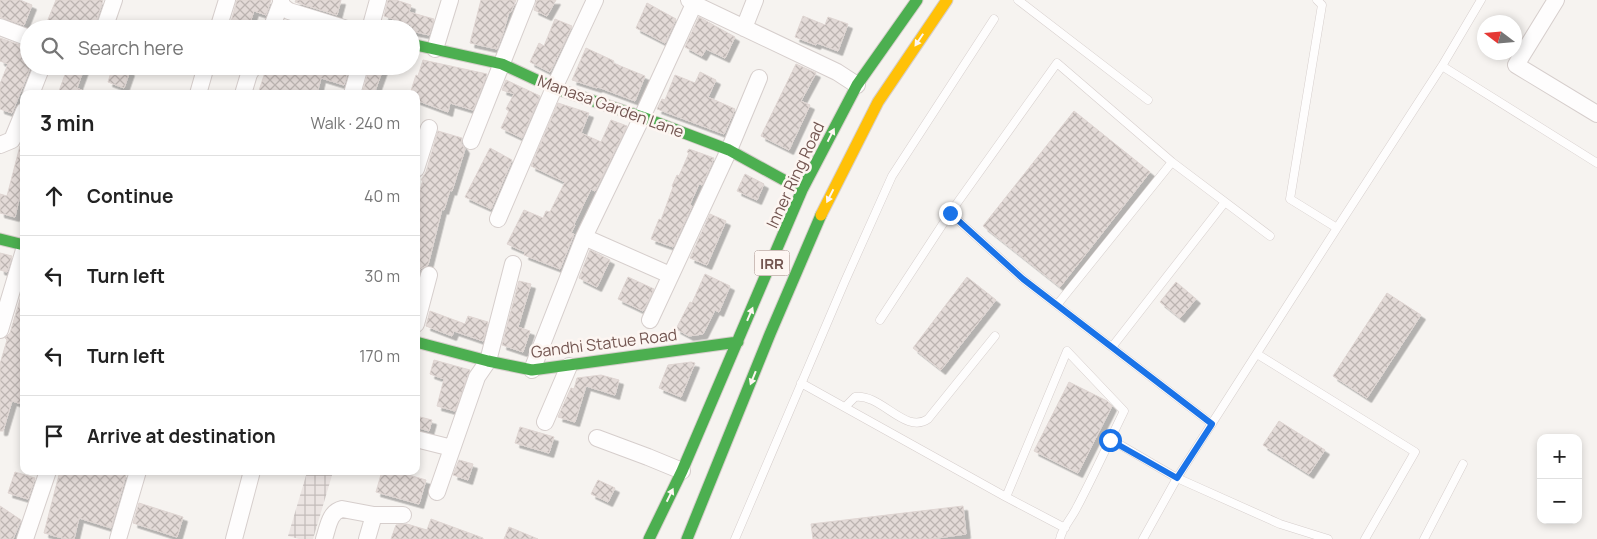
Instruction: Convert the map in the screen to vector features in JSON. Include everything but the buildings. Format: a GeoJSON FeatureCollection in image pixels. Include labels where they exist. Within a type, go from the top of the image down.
{"type":"FeatureCollection","features":[{"type":"Feature","properties":{"kind":"main road","name":"Inner Ring Road"},"geometry":{"type":"LineString","coordinates":[[649,539],[682,471],[802,190],[857,85],[917,0]]}},
{"type":"Feature","properties":{"kind":"main road","name":"IRR"},"geometry":{"type":"LineString","coordinates":[[687,539],[770,334],[826,203],[878,102],[947,0]]}},
{"type":"Feature","properties":{"kind":"main road","name":"Manasa Garden Lane"},"geometry":{"type":"LineString","coordinates":[[420,46],[502,64],[554,88],[642,117],[728,150],[802,190]]}},
{"type":"Feature","properties":{"kind":"main road"},"geometry":{"type":"LineString","coordinates":[[0,239],[20,244]]}},
{"type":"Feature","properties":{"kind":"main road","name":"Gandhi Statue Road"},"geometry":{"type":"LineString","coordinates":[[420,343],[488,361],[532,370],[738,342]]}},
{"type":"Feature","properties":{"kind":"street"},"geometry":{"type":"LineString","coordinates":[[107,20],[114,0]]}},
{"type":"Feature","properties":{"kind":"street"},"geometry":{"type":"LineString","coordinates":[[221,20],[227,0]]}},
{"type":"Feature","properties":{"kind":"street"},"geometry":{"type":"LineString","coordinates":[[372,20],[378,0]]}},
{"type":"Feature","properties":{"kind":"street"},"geometry":{"type":"LineString","coordinates":[[435,49],[450,0]]}},
{"type":"Feature","properties":{"kind":"street"},"geometry":{"type":"LineString","coordinates":[[471,141],[527,0]]}},
{"type":"Feature","properties":{"kind":"street"},"geometry":{"type":"LineString","coordinates":[[498,219],[554,88],[596,0]]}},
{"type":"Feature","properties":{"kind":"street"},"geometry":{"type":"LineString","coordinates":[[744,28],[755,0]]}},
{"type":"Feature","properties":{"kind":"street"},"geometry":{"type":"LineString","coordinates":[[1556,0],[1516,65],[1597,114]]}},
{"type":"Feature","properties":{"kind":"street"},"geometry":{"type":"LineString","coordinates":[[274,20],[281,2]]}},
{"type":"Feature","properties":{"kind":"street"},"geometry":{"type":"LineString","coordinates":[[281,2],[284,8],[320,20]]}},
{"type":"Feature","properties":{"kind":"street"},"geometry":{"type":"LineString","coordinates":[[532,370],[584,237],[642,117],[691,2],[837,72],[857,85]]}},
{"type":"Feature","properties":{"kind":"street"},"geometry":{"type":"LineString","coordinates":[[0,27],[20,35]]}},
{"type":"Feature","properties":{"kind":"street"},"geometry":{"type":"LineString","coordinates":[[33,90],[38,75]]}},
{"type":"Feature","properties":{"kind":"street"},"geometry":{"type":"LineString","coordinates":[[199,90],[203,75]]}},
{"type":"Feature","properties":{"kind":"street"},"geometry":{"type":"LineString","coordinates":[[244,90],[249,75]]}},
{"type":"Feature","properties":{"kind":"street"},"geometry":{"type":"LineString","coordinates":[[353,90],[357,75]]}},
{"type":"Feature","properties":{"kind":"street"},"geometry":{"type":"LineString","coordinates":[[650,320],[759,78]]}},
{"type":"Feature","properties":{"kind":"street"},"geometry":{"type":"LineString","coordinates":[[12,143],[20,122]]}},
{"type":"Feature","properties":{"kind":"street"},"geometry":{"type":"LineString","coordinates":[[420,156],[429,128]]}},
{"type":"Feature","properties":{"kind":"street"},"geometry":{"type":"LineString","coordinates":[[584,237],[670,276]]}},
{"type":"Feature","properties":{"kind":"street"},"geometry":{"type":"LineString","coordinates":[[0,330],[20,263]]}},
{"type":"Feature","properties":{"kind":"street"},"geometry":{"type":"LineString","coordinates":[[437,492],[477,377],[488,361],[513,264]]}},
{"type":"Feature","properties":{"kind":"street"},"geometry":{"type":"LineString","coordinates":[[420,309],[429,275]]}},
{"type":"Feature","properties":{"kind":"street"},"geometry":{"type":"LineString","coordinates":[[545,422],[568,366]]}},
{"type":"Feature","properties":{"kind":"street"},"geometry":{"type":"LineString","coordinates":[[597,438],[682,471]]}},
{"type":"Feature","properties":{"kind":"street"},"geometry":{"type":"LineString","coordinates":[[420,440],[452,448]]}},
{"type":"Feature","properties":{"kind":"street"},"geometry":{"type":"LineString","coordinates":[[25,539],[47,475]]}},
{"type":"Feature","properties":{"kind":"street"},"geometry":{"type":"LineString","coordinates":[[118,539],[137,475]]}},
{"type":"Feature","properties":{"kind":"street"},"geometry":{"type":"LineString","coordinates":[[234,539],[251,475]]}},
{"type":"Feature","properties":{"kind":"street"},"geometry":{"type":"LineString","coordinates":[[324,539],[332,514],[338,510],[342,509],[374,515],[403,515]]}},
{"type":"Feature","properties":{"kind":"street"},"geometry":{"type":"LineString","coordinates":[[367,539],[374,515]]}},
{"type":"Feature","properties":{"kind":"lane"},"geometry":{"type":"LineString","coordinates":[[1018,0],[1148,100]]}},
{"type":"Feature","properties":{"kind":"lane"},"geometry":{"type":"LineString","coordinates":[[1317,0],[1322,6],[1290,199],[1336,228]]}},
{"type":"Feature","properties":{"kind":"lane"},"geometry":{"type":"LineString","coordinates":[[1143,539],[1177,478],[1336,228],[1442,66],[1481,0]]}},
{"type":"Feature","properties":{"kind":"lane"},"geometry":{"type":"LineString","coordinates":[[735,539],[892,176],[994,18]]}},
{"type":"Feature","properties":{"kind":"lane"},"geometry":{"type":"LineString","coordinates":[[880,320],[950,213],[1057,63],[1172,162],[1270,236]]}},
{"type":"Feature","properties":{"kind":"lane"},"geometry":{"type":"LineString","coordinates":[[1442,66],[1597,164]]}},
{"type":"Feature","properties":{"kind":"lane"},"geometry":{"type":"LineString","coordinates":[[1057,305],[1172,162]]}},
{"type":"Feature","properties":{"kind":"lane"},"geometry":{"type":"LineString","coordinates":[[1112,347],[1225,202]]}},
{"type":"Feature","properties":{"kind":"lane"},"geometry":{"type":"LineString","coordinates":[[950,213],[1023,279],[1212,424]]}},
{"type":"Feature","properties":{"kind":"lane"},"geometry":{"type":"LineString","coordinates":[[845,407],[855,397],[867,397],[887,407],[897,416],[917,423],[924,422],[995,336]]}},
{"type":"Feature","properties":{"kind":"lane"},"geometry":{"type":"LineString","coordinates":[[1006,497],[1067,351],[1124,411],[1076,510],[1060,534],[1060,539]]}},
{"type":"Feature","properties":{"kind":"lane"},"geometry":{"type":"LineString","coordinates":[[1257,354],[1415,452],[1365,539]]}},
{"type":"Feature","properties":{"kind":"lane"},"geometry":{"type":"LineString","coordinates":[[801,383],[1065,528]]}},
{"type":"Feature","properties":{"kind":"lane"},"geometry":{"type":"LineString","coordinates":[[1110,440],[1177,478],[1280,524],[1328,539]]}},
{"type":"Feature","properties":{"kind":"lane"},"geometry":{"type":"LineString","coordinates":[[1424,539],[1463,464]]}},
{"type":"Feature","properties":{"kind":"shaded area"},"geometry":{"type":"Polygon","coordinates":[[[306,475],[332,475],[313,539],[299,539],[288,536],[306,475]]]}},
{"type":"Feature","properties":{"kind":"traffic: fast"},"geometry":{"type":"LineString","coordinates":[[649,539],[682,471],[802,190],[857,85],[917,0]]}},
{"type":"Feature","properties":{"kind":"traffic: fast"},"geometry":{"type":"LineString","coordinates":[[420,46],[502,64],[554,88],[642,117],[729,150],[802,190]]}},
{"type":"Feature","properties":{"kind":"traffic: fast"},"geometry":{"type":"LineString","coordinates":[[687,539],[770,334],[821,215]]}},
{"type":"Feature","properties":{"kind":"traffic: fast"},"geometry":{"type":"LineString","coordinates":[[0,239],[20,244]]}},
{"type":"Feature","properties":{"kind":"traffic: fast"},"geometry":{"type":"LineString","coordinates":[[420,343],[488,361],[532,370],[738,342]]}},
{"type":"Feature","properties":{"kind":"traffic: slow"},"geometry":{"type":"LineString","coordinates":[[821,215],[878,102],[947,0]]}},
{"type":"Feature","properties":{"kind":"route"},"geometry":{"type":"LineString","coordinates":[[950,213],[1023,279],[1212,424],[1177,478],[1110,440]]}}]}
